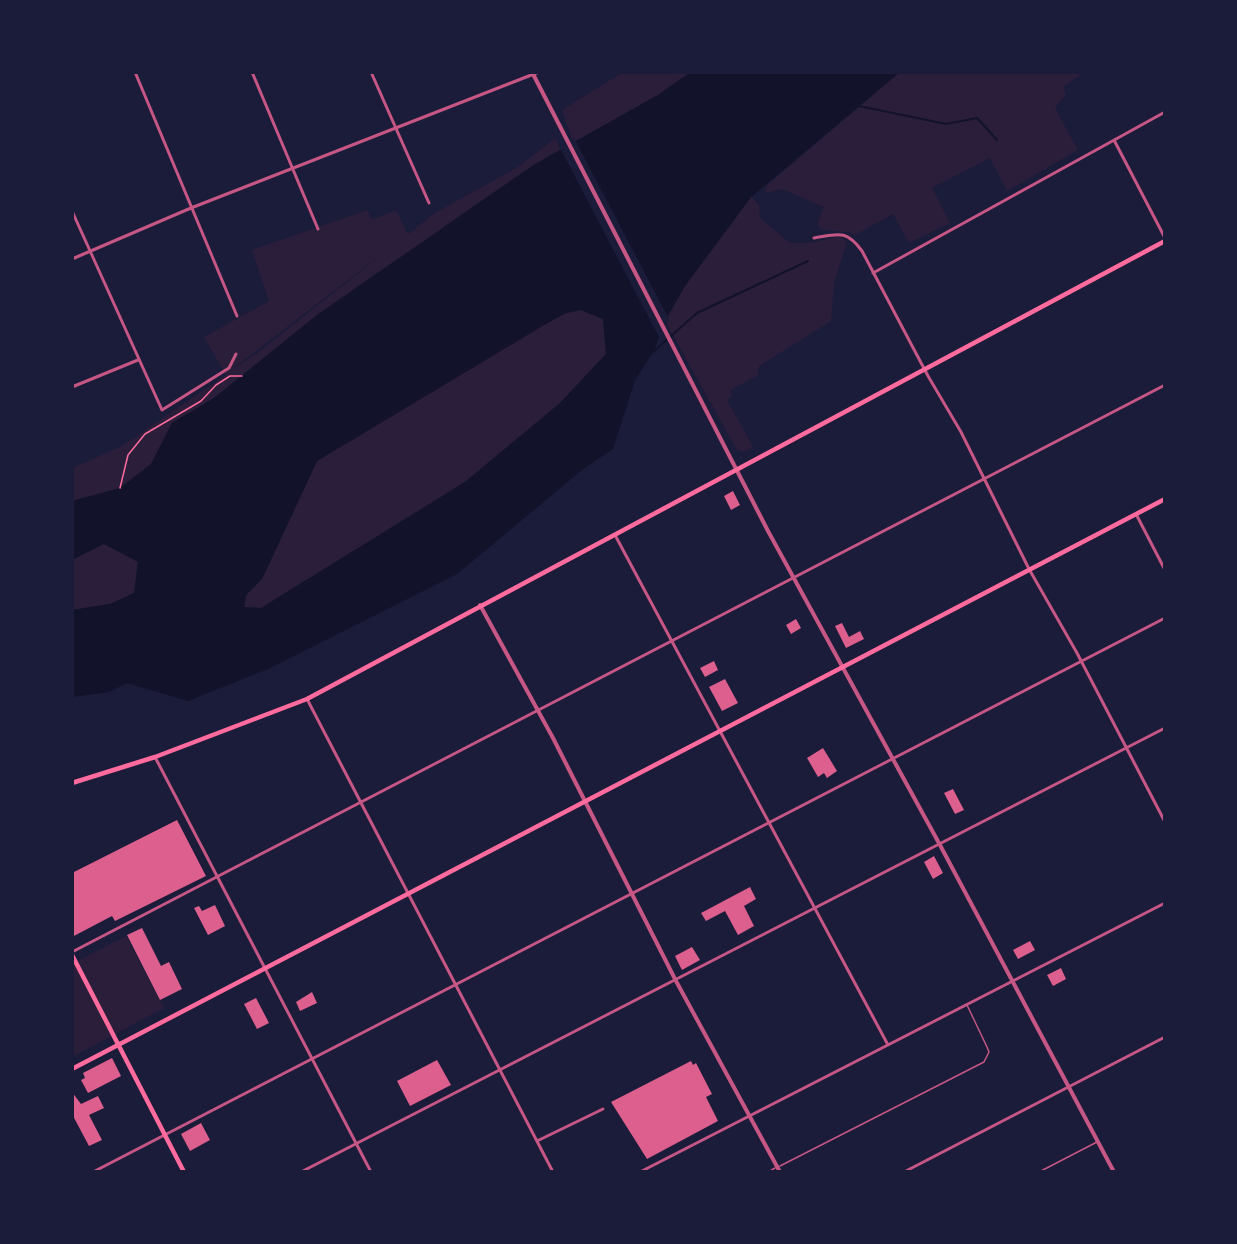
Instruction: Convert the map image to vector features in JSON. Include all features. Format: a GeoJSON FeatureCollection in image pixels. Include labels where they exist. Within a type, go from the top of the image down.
{"type":"FeatureCollection","features":[{"type":"Feature","properties":{"kind":"main road"},"geometry":{"type":"LineString","coordinates":[[72,783],[155,757],[307,699],[1165,240]]}},
{"type":"Feature","properties":{"kind":"main road"},"geometry":{"type":"LineString","coordinates":[[72,1069],[1165,499]]}},
{"type":"Feature","properties":{"kind":"main road"},"geometry":{"type":"LineString","coordinates":[[72,954],[184,1172]]}},
{"type":"Feature","properties":{"kind":"street"},"geometry":{"type":"LineString","coordinates":[[135,72],[237,315]]}},
{"type":"Feature","properties":{"kind":"street"},"geometry":{"type":"LineString","coordinates":[[252,72],[318,229]]}},
{"type":"Feature","properties":{"kind":"street"},"geometry":{"type":"LineString","coordinates":[[371,72],[429,203]]}},
{"type":"Feature","properties":{"kind":"street"},"geometry":{"type":"LineString","coordinates":[[72,259],[191,208],[539,72]]}},
{"type":"Feature","properties":{"kind":"street"},"geometry":{"type":"LineString","coordinates":[[532,74],[793,578],[940,844],[1114,1172]]}},
{"type":"Feature","properties":{"kind":"street"},"geometry":{"type":"LineString","coordinates":[[873,273],[1165,112]]}},
{"type":"Feature","properties":{"kind":"street"},"geometry":{"type":"LineString","coordinates":[[1114,140],[1165,240]]}},
{"type":"Feature","properties":{"kind":"street"},"geometry":{"type":"LineString","coordinates":[[72,211],[162,410],[230,368],[236,354]]}},
{"type":"Feature","properties":{"kind":"street"},"geometry":{"type":"LineString","coordinates":[[814,238],[840,234],[852,237],[985,479],[1029,569],[1081,661],[1165,822]]}},
{"type":"Feature","properties":{"kind":"street"},"geometry":{"type":"LineString","coordinates":[[72,387],[138,360]]}},
{"type":"Feature","properties":{"kind":"street"},"geometry":{"type":"LineString","coordinates":[[72,954],[1165,385]]}},
{"type":"Feature","properties":{"kind":"street"},"geometry":{"type":"LineString","coordinates":[[1136,514],[1165,570]]}},
{"type":"Feature","properties":{"kind":"street"},"geometry":{"type":"LineString","coordinates":[[614,534],[889,1045]]}},
{"type":"Feature","properties":{"kind":"street"},"geometry":{"type":"LineString","coordinates":[[480,605],[586,801],[676,981],[778,1170]]}},
{"type":"Feature","properties":{"kind":"street"},"geometry":{"type":"LineString","coordinates":[[93,1172],[768,821],[1165,618]]}},
{"type":"Feature","properties":{"kind":"street"},"geometry":{"type":"LineString","coordinates":[[307,699],[454,986],[553,1172]]}},
{"type":"Feature","properties":{"kind":"street"},"geometry":{"type":"LineString","coordinates":[[301,1172],[1165,728]]}},
{"type":"Feature","properties":{"kind":"street"},"geometry":{"type":"LineString","coordinates":[[155,757],[371,1172]]}},
{"type":"Feature","properties":{"kind":"street"},"geometry":{"type":"LineString","coordinates":[[640,1172],[1165,903]]}},
{"type":"Feature","properties":{"kind":"street"},"geometry":{"type":"LineString","coordinates":[[904,1172],[1165,1037]]}},
{"type":"Feature","properties":{"kind":"street"},"geometry":{"type":"LineString","coordinates":[[537,1141],[603,1109]]}},
{"type":"Feature","properties":{"kind":"lane"},"geometry":{"type":"LineString","coordinates":[[768,1172],[778,1170],[984,1062],[989,1052],[967,1005]]}},
{"type":"Feature","properties":{"kind":"lane"},"geometry":{"type":"LineString","coordinates":[[1039,1172],[1098,1142]]}},
{"type":"Feature","properties":{"kind":"path"},"geometry":{"type":"LineString","coordinates":[[120,488],[128,455],[145,434],[201,401],[216,385],[230,376],[242,376]]}},
{"type":"Feature","properties":{"kind":"shaded area"},"geometry":{"type":"Polygon","coordinates":[[[623,72],[691,72],[658,95],[573,142],[562,110],[623,72]]]}},
{"type":"Feature","properties":{"kind":"shaded area"},"geometry":{"type":"Polygon","coordinates":[[[691,72],[900,72],[751,197],[685,286],[665,321],[654,351],[635,380],[613,449],[583,469],[457,574],[268,669],[188,701],[127,683],[109,692],[72,697],[72,610],[110,604],[134,593],[138,562],[104,544],[72,560],[72,501],[120,488],[151,464],[172,423],[214,398],[317,315],[532,166],[658,95],[691,72]],[[581,310],[566,313],[317,461],[262,579],[246,595],[244,607],[261,608],[465,482],[560,403],[606,354],[603,319],[581,310]]]}},
{"type":"Feature","properties":{"kind":"shaded area"},"geometry":{"type":"Polygon","coordinates":[[[900,72],[1085,72],[1063,87],[1066,94],[1055,108],[1078,150],[1007,191],[990,158],[932,188],[950,223],[909,243],[893,214],[855,235],[819,228],[818,221],[824,207],[782,189],[766,193],[765,187],[900,72]]]}},
{"type":"Feature","properties":{"kind":"shaded area"},"geometry":{"type":"Polygon","coordinates":[[[555,138],[561,149],[532,166],[317,315],[214,398],[172,423],[151,464],[120,488],[72,501],[72,468],[120,447],[226,375],[204,337],[269,301],[252,250],[367,210],[372,220],[396,210],[408,234],[435,213],[518,167],[555,138]],[[395,244],[230,371],[260,351],[395,244]]]}},
{"type":"Feature","properties":{"kind":"shaded area"},"geometry":{"type":"Polygon","coordinates":[[[751,197],[759,205],[760,218],[790,243],[810,243],[840,236],[847,242],[834,283],[831,321],[759,366],[758,375],[731,390],[732,396],[727,400],[753,447],[744,452],[737,450],[665,321],[685,286],[751,197]]]}},
{"type":"Feature","properties":{"kind":"shaded area"},"geometry":{"type":"Polygon","coordinates":[[[581,310],[603,319],[606,354],[560,403],[465,482],[261,608],[244,607],[246,595],[262,579],[317,461],[544,325],[566,313],[581,310]]]}},
{"type":"Feature","properties":{"kind":"shaded area"},"geometry":{"type":"Polygon","coordinates":[[[104,544],[138,561],[134,593],[110,604],[72,610],[72,560],[104,544]]]}},
{"type":"Feature","properties":{"kind":"shaded area"},"geometry":{"type":"Polygon","coordinates":[[[126,936],[164,1008],[72,1057],[72,964],[126,936]]]}},
{"type":"Feature","properties":{"kind":"pier"},"geometry":{"type":"Polygon","coordinates":[[[574,138],[669,319],[661,341],[559,146],[574,138]]]}},
{"type":"Feature","properties":{"kind":"building"},"geometry":{"type":"Polygon","coordinates":[[[733,491],[740,505],[731,510],[724,496],[733,491]]]}},
{"type":"Feature","properties":{"kind":"building"},"geometry":{"type":"Polygon","coordinates":[[[796,619],[801,628],[791,634],[786,625],[796,619]]]}},
{"type":"Feature","properties":{"kind":"building"},"geometry":{"type":"Polygon","coordinates":[[[842,623],[849,637],[860,631],[864,639],[846,648],[835,626],[842,623]]]}},
{"type":"Feature","properties":{"kind":"building"},"geometry":{"type":"Polygon","coordinates":[[[714,661],[718,670],[705,677],[700,668],[714,661]]]}},
{"type":"Feature","properties":{"kind":"building"},"geometry":{"type":"Polygon","coordinates":[[[725,679],[738,703],[722,711],[709,687],[725,679]]]}},
{"type":"Feature","properties":{"kind":"building"},"geometry":{"type":"Polygon","coordinates":[[[823,748],[837,771],[827,778],[824,773],[818,777],[807,758],[823,748]]]}},
{"type":"Feature","properties":{"kind":"building"},"geometry":{"type":"Polygon","coordinates":[[[953,789],[964,810],[955,814],[944,793],[953,789]]]}},
{"type":"Feature","properties":{"kind":"building"},"geometry":{"type":"Polygon","coordinates":[[[177,820],[206,876],[115,921],[112,916],[72,937],[72,873],[177,820]]]}},
{"type":"Feature","properties":{"kind":"building"},"geometry":{"type":"Polygon","coordinates":[[[934,856],[943,873],[933,879],[924,862],[934,856]]]}},
{"type":"Feature","properties":{"kind":"building"},"geometry":{"type":"Polygon","coordinates":[[[750,887],[756,899],[744,906],[754,926],[738,935],[725,911],[706,921],[701,913],[750,887]]]}},
{"type":"Feature","properties":{"kind":"building"},"geometry":{"type":"Polygon","coordinates":[[[215,905],[225,926],[208,935],[194,908],[199,906],[202,911],[215,905]]]}},
{"type":"Feature","properties":{"kind":"building"},"geometry":{"type":"Polygon","coordinates":[[[142,928],[161,966],[169,962],[182,989],[160,1000],[127,935],[142,928]]]}},
{"type":"Feature","properties":{"kind":"building"},"geometry":{"type":"Polygon","coordinates":[[[1030,941],[1035,950],[1018,959],[1013,950],[1030,941]]]}},
{"type":"Feature","properties":{"kind":"building"},"geometry":{"type":"Polygon","coordinates":[[[692,947],[700,960],[682,970],[675,956],[692,947]]]}},
{"type":"Feature","properties":{"kind":"building"},"geometry":{"type":"Polygon","coordinates":[[[1061,968],[1066,979],[1053,986],[1047,975],[1061,968]]]}},
{"type":"Feature","properties":{"kind":"building"},"geometry":{"type":"Polygon","coordinates":[[[312,992],[317,1003],[300,1011],[296,1002],[312,992]]]}},
{"type":"Feature","properties":{"kind":"building"},"geometry":{"type":"Polygon","coordinates":[[[256,998],[269,1023],[257,1029],[244,1004],[256,998]]]}},
{"type":"Feature","properties":{"kind":"building"},"geometry":{"type":"Polygon","coordinates":[[[112,1058],[121,1076],[88,1093],[81,1080],[85,1078],[83,1073],[112,1058]]]}},
{"type":"Feature","properties":{"kind":"building"},"geometry":{"type":"Polygon","coordinates":[[[437,1060],[451,1085],[410,1106],[397,1081],[437,1060]]]}},
{"type":"Feature","properties":{"kind":"building"},"geometry":{"type":"Polygon","coordinates":[[[691,1061],[693,1065],[696,1063],[712,1094],[706,1097],[718,1121],[647,1159],[611,1102],[691,1061]]]}},
{"type":"Feature","properties":{"kind":"building"},"geometry":{"type":"Polygon","coordinates":[[[72,1092],[81,1104],[98,1096],[104,1108],[89,1115],[102,1140],[89,1146],[72,1114],[72,1092]]]}},
{"type":"Feature","properties":{"kind":"building"},"geometry":{"type":"Polygon","coordinates":[[[201,1123],[210,1140],[190,1151],[181,1134],[201,1123]]]}},
{"type":"Feature","properties":{"kind":"waterway"},"geometry":{"type":"LineString","coordinates":[[859,106],[946,124],[977,118],[997,140]]}},
{"type":"Feature","properties":{"kind":"waterway"},"geometry":{"type":"LineString","coordinates":[[654,351],[697,313],[808,261]]}}]}
